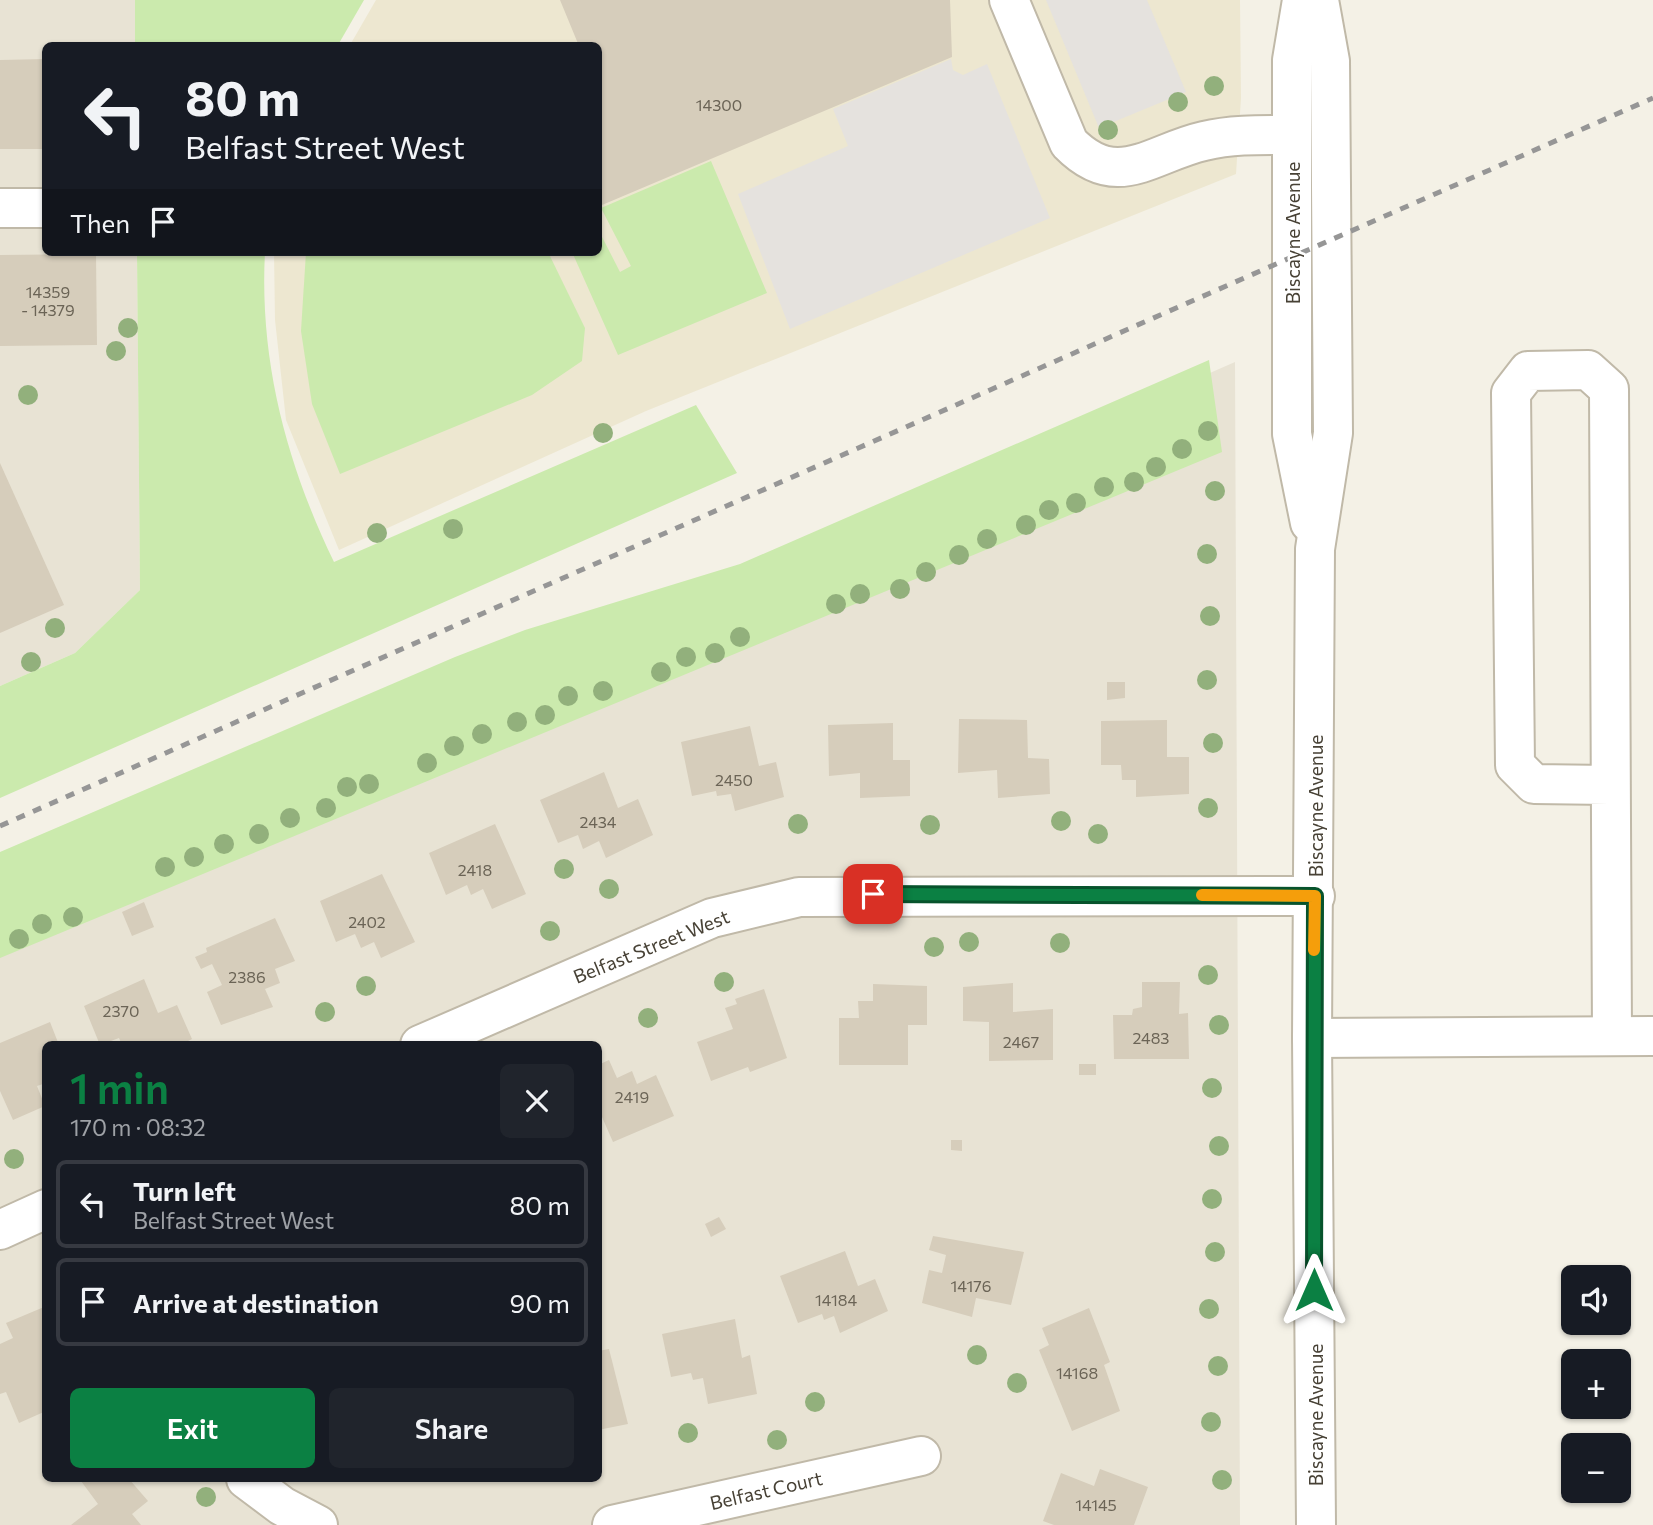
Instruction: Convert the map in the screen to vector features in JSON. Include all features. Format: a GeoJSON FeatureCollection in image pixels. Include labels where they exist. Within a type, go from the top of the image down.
{"type":"FeatureCollection","features":[{"type":"Feature","properties":{"kind":"street"},"geometry":{"type":"LineString","coordinates":[[1009,0],[1069,143],[1084,158],[1100,167],[1132,167],[1209,140],[1292,135]]}},
{"type":"Feature","properties":{"kind":"street","name":"Biscayne Avenue"},"geometry":{"type":"LineString","coordinates":[[1302,0],[1292,60],[1292,434],[1315,549]]}},
{"type":"Feature","properties":{"kind":"street","name":"Biscayne Avenue"},"geometry":{"type":"LineString","coordinates":[[1316,1525],[1312,1038],[1315,896],[1315,549],[1333,433],[1330,61],[1319,0]]}},
{"type":"Feature","properties":{"kind":"street"},"geometry":{"type":"LineString","coordinates":[[0,208],[42,208]]}},
{"type":"Feature","properties":{"kind":"street"},"geometry":{"type":"LineString","coordinates":[[1609,785],[1534,784],[1515,765],[1511,393],[1528,371],[1588,370],[1609,389],[1612,1036]]}},
{"type":"Feature","properties":{"kind":"street","name":"Belfast Street West"},"geometry":{"type":"LineString","coordinates":[[429,1041],[712,918],[799,897],[1315,896]]}},
{"type":"Feature","properties":{"kind":"street"},"geometry":{"type":"LineString","coordinates":[[1312,1038],[1653,1036]]}},
{"type":"Feature","properties":{"kind":"street"},"geometry":{"type":"LineString","coordinates":[[0,1230],[42,1211]]}},
{"type":"Feature","properties":{"kind":"street","name":"Belfast Court"},"geometry":{"type":"LineString","coordinates":[[612,1525],[921,1456]]}},
{"type":"Feature","properties":{"kind":"street"},"geometry":{"type":"LineString","coordinates":[[250,1482],[282,1506],[318,1525]]}},
{"type":"Feature","properties":{"kind":"shaded area"},"geometry":{"type":"Polygon","coordinates":[[[0,0],[135,0],[135,42],[42,42],[42,256],[137,256],[140,590],[75,653],[0,686],[0,0]]]}},
{"type":"Feature","properties":{"kind":"shaded area"},"geometry":{"type":"Polygon","coordinates":[[[376,0],[1240,0],[1241,98],[1236,174],[646,411],[339,550],[286,420],[275,320],[274,256],[602,256],[602,42],[352,42],[376,0]]]}},
{"type":"Feature","properties":{"kind":"shaded area"},"geometry":{"type":"Polygon","coordinates":[[[1046,0],[1147,0],[1186,92],[1099,128],[1046,0]]]}},
{"type":"Feature","properties":{"kind":"shaded area"},"geometry":{"type":"Polygon","coordinates":[[[951,59],[953,70],[963,75],[987,64],[1050,218],[790,329],[738,194],[848,146],[833,109],[951,59]]]}},
{"type":"Feature","properties":{"kind":"shaded area"},"geometry":{"type":"Polygon","coordinates":[[[1235,362],[1240,1525],[0,1525],[0,903],[1235,362]]]}},
{"type":"Feature","properties":{"kind":"green space"},"geometry":{"type":"Polygon","coordinates":[[[135,0],[364,0],[340,42],[135,42],[135,0]]]}},
{"type":"Feature","properties":{"kind":"green space"},"geometry":{"type":"Polygon","coordinates":[[[711,161],[767,293],[618,355],[574,256],[602,256],[602,237],[620,272],[631,266],[602,208],[711,161]]]}},
{"type":"Feature","properties":{"kind":"green space"},"geometry":{"type":"Polygon","coordinates":[[[137,256],[265,256],[267,333],[280,412],[303,488],[334,562],[696,405],[737,473],[0,798],[0,686],[75,653],[140,590],[137,256]]]}},
{"type":"Feature","properties":{"kind":"green space"},"geometry":{"type":"Polygon","coordinates":[[[306,256],[550,256],[585,328],[582,361],[532,395],[340,474],[312,404],[301,331],[306,256]]]}},
{"type":"Feature","properties":{"kind":"green space"},"geometry":{"type":"Polygon","coordinates":[[[1209,360],[1222,452],[0,958],[0,852],[455,657],[525,630],[740,564],[1209,360]]]}},
{"type":"Feature","properties":{"kind":"building"},"geometry":{"type":"Polygon","coordinates":[[[560,0],[950,0],[952,57],[602,205],[602,42],[577,42],[560,0]]]}},
{"type":"Feature","properties":{"kind":"building"},"geometry":{"type":"Polygon","coordinates":[[[42,59],[42,149],[0,149],[0,60],[42,59]]]}},
{"type":"Feature","properties":{"kind":"building"},"geometry":{"type":"Polygon","coordinates":[[[0,255],[96,256],[97,345],[0,346],[0,255]]]}},
{"type":"Feature","properties":{"kind":"building"},"geometry":{"type":"Polygon","coordinates":[[[0,463],[64,605],[0,633],[0,463]]]}},
{"type":"Feature","properties":{"kind":"building"},"geometry":{"type":"Polygon","coordinates":[[[1107,682],[1125,682],[1125,698],[1107,700],[1107,682]]]}},
{"type":"Feature","properties":{"kind":"building"},"geometry":{"type":"Polygon","coordinates":[[[959,719],[1027,720],[1028,758],[1049,759],[1050,794],[998,798],[997,770],[958,773],[959,719]]]}},
{"type":"Feature","properties":{"kind":"building"},"geometry":{"type":"Polygon","coordinates":[[[1167,720],[1167,757],[1189,757],[1189,794],[1136,797],[1136,780],[1122,780],[1121,765],[1101,765],[1101,721],[1167,720]]]}},
{"type":"Feature","properties":{"kind":"building"},"geometry":{"type":"Polygon","coordinates":[[[893,723],[893,760],[910,760],[910,796],[860,798],[860,773],[829,776],[828,725],[893,723]]]}},
{"type":"Feature","properties":{"kind":"building"},"geometry":{"type":"Polygon","coordinates":[[[750,726],[759,766],[776,762],[784,797],[735,811],[731,794],[717,796],[716,791],[692,796],[681,742],[750,726]]]}},
{"type":"Feature","properties":{"kind":"building"},"geometry":{"type":"Polygon","coordinates":[[[604,772],[618,808],[638,799],[653,835],[606,858],[599,841],[583,849],[578,835],[558,843],[540,800],[604,772]]]}},
{"type":"Feature","properties":{"kind":"building"},"geometry":{"type":"Polygon","coordinates":[[[495,824],[526,894],[492,909],[483,889],[471,895],[467,885],[446,895],[429,853],[495,824]]]}},
{"type":"Feature","properties":{"kind":"building"},"geometry":{"type":"Polygon","coordinates":[[[382,874],[415,942],[381,958],[374,942],[361,948],[355,934],[336,942],[320,901],[382,874]]]}},
{"type":"Feature","properties":{"kind":"building"},"geometry":{"type":"Polygon","coordinates":[[[144,902],[154,927],[132,936],[122,912],[144,902]]]}},
{"type":"Feature","properties":{"kind":"building"},"geometry":{"type":"Polygon","coordinates":[[[275,918],[295,961],[275,969],[280,983],[265,989],[273,1007],[221,1025],[207,992],[222,985],[212,964],[201,969],[195,957],[207,952],[206,948],[275,918]]]}},
{"type":"Feature","properties":{"kind":"building"},"geometry":{"type":"Polygon","coordinates":[[[144,979],[158,1013],[177,1005],[192,1039],[120,1041],[119,1038],[98,1041],[84,1006],[144,979]]]}},
{"type":"Feature","properties":{"kind":"building"},"geometry":{"type":"Polygon","coordinates":[[[1142,982],[1180,982],[1179,1014],[1188,1013],[1189,1059],[1114,1059],[1113,1015],[1132,1015],[1133,1009],[1142,1007],[1142,982]]]}},
{"type":"Feature","properties":{"kind":"building"},"geometry":{"type":"Polygon","coordinates":[[[1013,983],[1013,1012],[1053,1009],[1053,1060],[989,1061],[989,1022],[963,1021],[963,987],[1013,983]]]}},
{"type":"Feature","properties":{"kind":"building"},"geometry":{"type":"Polygon","coordinates":[[[873,984],[927,986],[927,1025],[908,1025],[908,1065],[839,1065],[839,1018],[859,1018],[858,1001],[873,1001],[873,984]]]}},
{"type":"Feature","properties":{"kind":"building"},"geometry":{"type":"Polygon","coordinates":[[[764,989],[787,1058],[750,1072],[748,1067],[711,1081],[697,1042],[733,1029],[725,1008],[737,1004],[735,999],[764,989]]]}},
{"type":"Feature","properties":{"kind":"building"},"geometry":{"type":"Polygon","coordinates":[[[50,1022],[57,1041],[42,1041],[42,1084],[37,1086],[42,1107],[13,1120],[0,1091],[0,1043],[50,1022]]]}},
{"type":"Feature","properties":{"kind":"building"},"geometry":{"type":"Polygon","coordinates":[[[609,1060],[617,1078],[632,1071],[637,1084],[656,1075],[674,1116],[613,1142],[602,1117],[602,1063],[609,1060]]]}},
{"type":"Feature","properties":{"kind":"building"},"geometry":{"type":"Polygon","coordinates":[[[1079,1064],[1096,1064],[1096,1075],[1079,1075],[1079,1064]]]}},
{"type":"Feature","properties":{"kind":"building"},"geometry":{"type":"Polygon","coordinates":[[[951,1140],[962,1140],[962,1151],[951,1150],[951,1140]]]}},
{"type":"Feature","properties":{"kind":"building"},"geometry":{"type":"Polygon","coordinates":[[[719,1217],[726,1229],[711,1237],[705,1224],[719,1217]]]}},
{"type":"Feature","properties":{"kind":"building"},"geometry":{"type":"Polygon","coordinates":[[[933,1236],[1024,1252],[1011,1305],[976,1298],[972,1317],[922,1303],[929,1270],[942,1273],[946,1255],[929,1250],[933,1236]]]}},
{"type":"Feature","properties":{"kind":"building"},"geometry":{"type":"Polygon","coordinates":[[[845,1251],[858,1286],[875,1279],[888,1311],[840,1333],[834,1316],[824,1320],[822,1314],[798,1323],[780,1276],[845,1251]]]}},
{"type":"Feature","properties":{"kind":"building"},"geometry":{"type":"Polygon","coordinates":[[[42,1308],[42,1413],[19,1423],[6,1392],[0,1394],[0,1344],[13,1338],[6,1323],[42,1308]]]}},
{"type":"Feature","properties":{"kind":"building"},"geometry":{"type":"Polygon","coordinates":[[[1089,1308],[1110,1362],[1104,1365],[1120,1411],[1072,1431],[1039,1350],[1049,1345],[1042,1328],[1089,1308]]]}},
{"type":"Feature","properties":{"kind":"building"},"geometry":{"type":"Polygon","coordinates":[[[735,1319],[742,1358],[750,1355],[757,1394],[708,1404],[703,1378],[693,1380],[691,1373],[671,1377],[662,1334],[735,1319]]]}},
{"type":"Feature","properties":{"kind":"building"},"geometry":{"type":"Polygon","coordinates":[[[609,1349],[628,1424],[602,1429],[602,1350],[609,1349]]]}},
{"type":"Feature","properties":{"kind":"building"},"geometry":{"type":"Polygon","coordinates":[[[1100,1469],[1148,1487],[1134,1525],[1054,1525],[1043,1521],[1061,1473],[1094,1486],[1100,1469]]]}},
{"type":"Feature","properties":{"kind":"building"},"geometry":{"type":"Polygon","coordinates":[[[82,1482],[132,1482],[148,1501],[132,1514],[141,1525],[71,1525],[98,1504],[82,1482]]]}},
{"type":"Feature","properties":{"kind":"railway"},"geometry":{"type":"LineString","coordinates":[[0,826],[1653,98]]}},
{"type":"Feature","properties":{"kind":"slow traffic"},"geometry":{"type":"LineString","coordinates":[[1202,895],[1315,896],[1314,950]]}},
{"type":"Feature","properties":{"kind":"route"},"geometry":{"type":"LineString","coordinates":[[873,894],[1315,896],[1312,1038],[1314,1290]]}}]}
